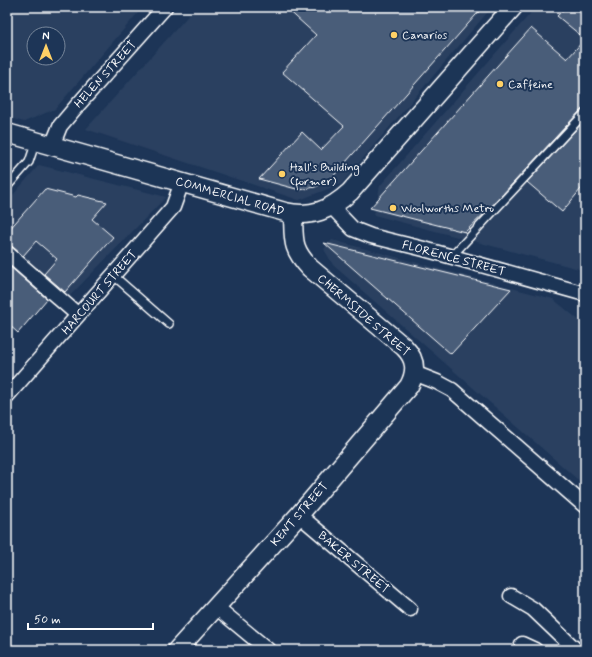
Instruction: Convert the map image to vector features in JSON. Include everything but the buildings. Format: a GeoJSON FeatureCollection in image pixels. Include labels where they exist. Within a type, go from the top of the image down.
{"type":"FeatureCollection","features":[{"type":"Feature","properties":{"kind":"street","name":"HELEN STREET"},"geometry":{"type":"LineString","coordinates":[[44,144],[165,7]]}},
{"type":"Feature","properties":{"kind":"street","name":"COMMERCIAL ROAD"},"geometry":{"type":"LineString","coordinates":[[7,133],[293,214],[317,213],[332,207],[350,192],[512,7]]}},
{"type":"Feature","properties":{"kind":"street","name":"HARCOURT STREET"},"geometry":{"type":"LineString","coordinates":[[7,396],[114,276],[173,207],[182,182]]}},
{"type":"Feature","properties":{"kind":"street","name":"FLORENCE STREET"},"geometry":{"type":"LineString","coordinates":[[332,207],[353,229],[371,236],[451,256],[585,294]]}},
{"type":"Feature","properties":{"kind":"street","name":"CHERMSIDE STREET"},"geometry":{"type":"LineString","coordinates":[[293,214],[295,247],[301,258],[310,268],[412,355],[414,373],[452,390],[585,506]]}},
{"type":"Feature","properties":{"kind":"street"},"geometry":{"type":"LineString","coordinates":[[7,253],[78,315]]}},
{"type":"Feature","properties":{"kind":"street","name":"KENT STREET"},"geometry":{"type":"LineString","coordinates":[[177,650],[215,606],[299,515],[409,386],[414,373]]}},
{"type":"Feature","properties":{"kind":"street","name":"BAKER STREET"},"geometry":{"type":"LineString","coordinates":[[299,515],[410,609]]}},
{"type":"Feature","properties":{"kind":"street"},"geometry":{"type":"LineString","coordinates":[[511,596],[533,609],[576,650]]}},
{"type":"Feature","properties":{"kind":"street"},"geometry":{"type":"LineString","coordinates":[[215,606],[268,650]]}},
{"type":"Feature","properties":{"kind":"street"},"geometry":{"type":"LineString","coordinates":[[522,644],[535,650]]}},
{"type":"Feature","properties":{"kind":"lane"},"geometry":{"type":"LineString","coordinates":[[451,256],[585,113]]}},
{"type":"Feature","properties":{"kind":"lane"},"geometry":{"type":"LineString","coordinates":[[7,187],[44,144]]}},
{"type":"Feature","properties":{"kind":"lane"},"geometry":{"type":"LineString","coordinates":[[114,276],[169,324]]}},
{"type":"Feature","properties":{"kind":"shaded area"},"geometry":{"type":"Polygon","coordinates":[[[7,7],[143,7],[55,109],[24,122],[7,117],[7,7]]]}},
{"type":"Feature","properties":{"kind":"shaded area"},"geometry":{"type":"Polygon","coordinates":[[[196,7],[492,7],[341,184],[299,200],[86,129],[196,7]]]}},
{"type":"Feature","properties":{"kind":"shaded area"},"geometry":{"type":"Polygon","coordinates":[[[536,7],[585,7],[585,268],[583,270],[374,215],[380,186],[536,7]]]}},
{"type":"Feature","properties":{"kind":"shaded area"},"geometry":{"type":"Polygon","coordinates":[[[39,165],[166,197],[59,307],[7,265],[7,202],[39,165]]]}},
{"type":"Feature","properties":{"kind":"shaded area"},"geometry":{"type":"Polygon","coordinates":[[[332,240],[553,299],[585,325],[585,486],[333,265],[324,249],[332,240]]]}},
{"type":"Feature","properties":{"kind":"place","name":"Canarios"},"geometry":{"type":"Point","coordinates":[394,35]}},
{"type":"Feature","properties":{"kind":"place","name":"Caffeine"},"geometry":{"type":"Point","coordinates":[500,84]}},
{"type":"Feature","properties":{"kind":"place","name":"Hall's Building (former)"},"geometry":{"type":"Point","coordinates":[282,174]}},
{"type":"Feature","properties":{"kind":"place","name":"Woolworths Metro"},"geometry":{"type":"Point","coordinates":[393,208]}}]}
